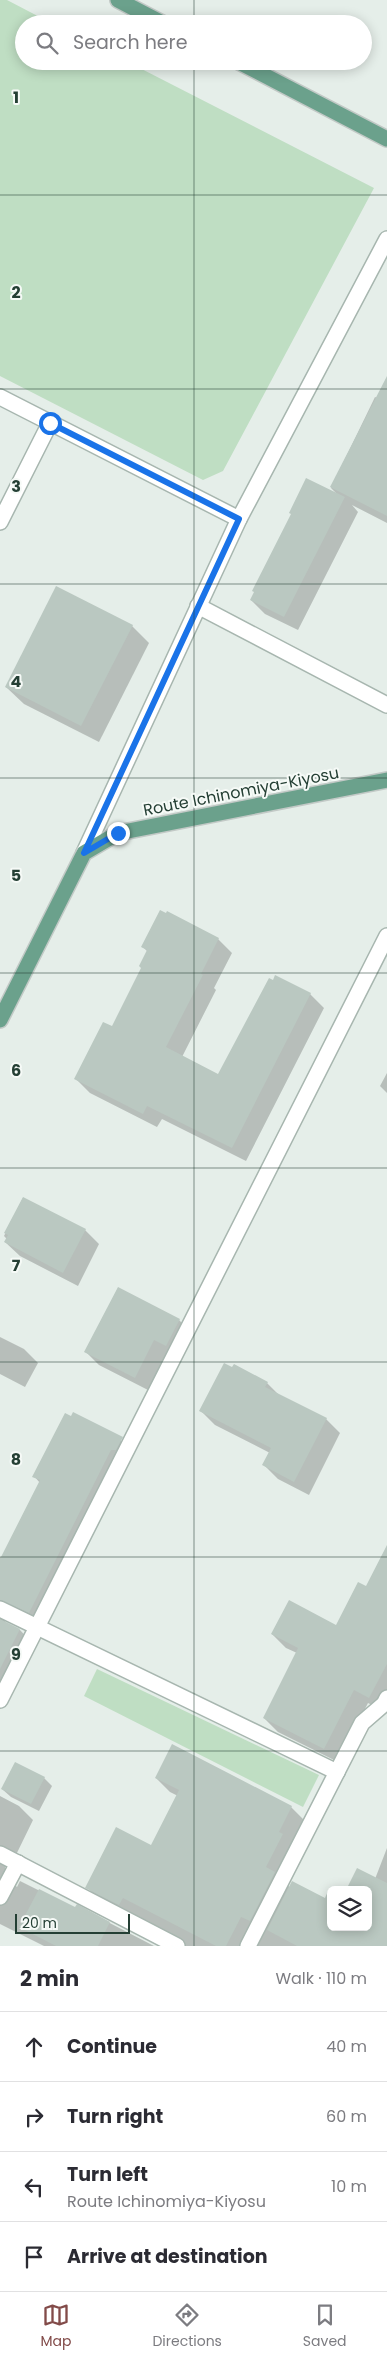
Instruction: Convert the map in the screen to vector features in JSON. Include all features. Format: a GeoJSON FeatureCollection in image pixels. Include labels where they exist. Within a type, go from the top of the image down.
{"type":"FeatureCollection","features":[{"type":"Feature","properties":{"kind":"main road"},"geometry":{"type":"LineString","coordinates":[[118,0],[147,15]]}},
{"type":"Feature","properties":{"kind":"main road"},"geometry":{"type":"LineString","coordinates":[[254,70],[387,139]]}},
{"type":"Feature","properties":{"kind":"main road","name":"Route Ichinomiya-Kiyosu"},"geometry":{"type":"LineString","coordinates":[[84,853],[118,833],[387,780]]}},
{"type":"Feature","properties":{"kind":"main road"},"geometry":{"type":"LineString","coordinates":[[0,1020],[84,853]]}},
{"type":"Feature","properties":{"kind":"street"},"geometry":{"type":"LineString","coordinates":[[84,853],[239,519],[387,239]]}},
{"type":"Feature","properties":{"kind":"street"},"geometry":{"type":"LineString","coordinates":[[0,398],[239,519]]}},
{"type":"Feature","properties":{"kind":"street"},"geometry":{"type":"LineString","coordinates":[[0,522],[50,423]]}},
{"type":"Feature","properties":{"kind":"street"},"geometry":{"type":"LineString","coordinates":[[198,606],[387,705]]}},
{"type":"Feature","properties":{"kind":"street"},"geometry":{"type":"LineString","coordinates":[[0,1700],[387,936]]}},
{"type":"Feature","properties":{"kind":"street"},"geometry":{"type":"LineString","coordinates":[[0,1609],[337,1772]]}},
{"type":"Feature","properties":{"kind":"street"},"geometry":{"type":"LineString","coordinates":[[248,1946],[362,1723],[386,1703]]}},
{"type":"Feature","properties":{"kind":"street"},"geometry":{"type":"LineString","coordinates":[[0,1854],[177,1946]]}},
{"type":"Feature","properties":{"kind":"street"},"geometry":{"type":"LineString","coordinates":[[0,1897],[18,1863]]}},
{"type":"Feature","properties":{"kind":"green space"},"geometry":{"type":"Polygon","coordinates":[[[0,0],[7,0],[36,15],[15,15],[15,70],[144,70],[374,188],[223,471],[203,480],[0,376],[0,0]]]}},
{"type":"Feature","properties":{"kind":"green space"},"geometry":{"type":"Polygon","coordinates":[[[97,1669],[319,1775],[303,1807],[84,1696],[97,1669]]]}},
{"type":"Feature","properties":{"kind":"building"},"geometry":{"type":"Polygon","coordinates":[[[387,376],[387,516],[330,487],[387,376]]]}},
{"type":"Feature","properties":{"kind":"building"},"geometry":{"type":"Polygon","coordinates":[[[306,478],[345,497],[284,617],[250,600],[254,592],[252,591],[291,514],[289,513],[306,478]]]}},
{"type":"Feature","properties":{"kind":"building"},"geometry":{"type":"Polygon","coordinates":[[[56,586],[133,625],[81,726],[5,687],[56,586]]]}},
{"type":"Feature","properties":{"kind":"building"},"geometry":{"type":"Polygon","coordinates":[[[160,910],[166,913],[167,911],[219,938],[201,974],[203,975],[166,1047],[218,1074],[269,978],[273,980],[275,975],[311,993],[232,1148],[147,1106],[143,1114],[74,1079],[103,1022],[112,1026],[141,968],[139,966],[147,950],[141,947],[160,910]]]}},
{"type":"Feature","properties":{"kind":"building"},"geometry":{"type":"Polygon","coordinates":[[[23,1197],[86,1229],[63,1273],[4,1242],[8,1235],[4,1233],[23,1197]]]}},
{"type":"Feature","properties":{"kind":"building"},"geometry":{"type":"Polygon","coordinates":[[[118,1287],[180,1319],[166,1346],[154,1340],[135,1378],[84,1352],[118,1287]]]}},
{"type":"Feature","properties":{"kind":"building"},"geometry":{"type":"Polygon","coordinates":[[[224,1363],[232,1367],[234,1364],[268,1382],[265,1387],[327,1418],[294,1482],[262,1465],[271,1448],[199,1411],[224,1363]]]}},
{"type":"Feature","properties":{"kind":"building"},"geometry":{"type":"Polygon","coordinates":[[[73,1412],[123,1437],[116,1450],[111,1450],[29,1613],[0,1600],[0,1559],[40,1480],[32,1477],[65,1413],[71,1416],[73,1412]]]}},
{"type":"Feature","properties":{"kind":"building"},"geometry":{"type":"Polygon","coordinates":[[[387,1545],[387,1664],[369,1698],[354,1690],[324,1749],[263,1718],[298,1648],[271,1634],[289,1600],[336,1625],[358,1582],[366,1586],[387,1545]]]}},
{"type":"Feature","properties":{"kind":"building"},"geometry":{"type":"Polygon","coordinates":[[[0,1619],[20,1629],[0,1669],[0,1619]]]}},
{"type":"Feature","properties":{"kind":"building"},"geometry":{"type":"Polygon","coordinates":[[[172,1744],[292,1806],[279,1832],[283,1834],[266,1867],[275,1872],[250,1921],[241,1917],[226,1946],[216,1946],[123,1898],[119,1905],[85,1888],[116,1827],[151,1845],[179,1790],[155,1778],[172,1744]]]}},
{"type":"Feature","properties":{"kind":"building"},"geometry":{"type":"Polygon","coordinates":[[[15,1762],[45,1777],[31,1804],[1,1789],[15,1762]]]}},
{"type":"Feature","properties":{"kind":"building"},"geometry":{"type":"Polygon","coordinates":[[[357,1868],[387,1883],[387,1946],[297,1946],[267,1930],[292,1881],[325,1898],[327,1893],[327,1931],[372,1931],[372,1886],[348,1886],[357,1868]]]}},
{"type":"Feature","properties":{"kind":"building"},"geometry":{"type":"Polygon","coordinates":[[[39,1889],[75,1907],[77,1904],[110,1922],[98,1946],[56,1946],[19,1927],[39,1889]]]}},
{"type":"Feature","properties":{"kind":"route"},"geometry":{"type":"LineString","coordinates":[[50,423],[239,519],[84,853],[118,833]]}}]}
